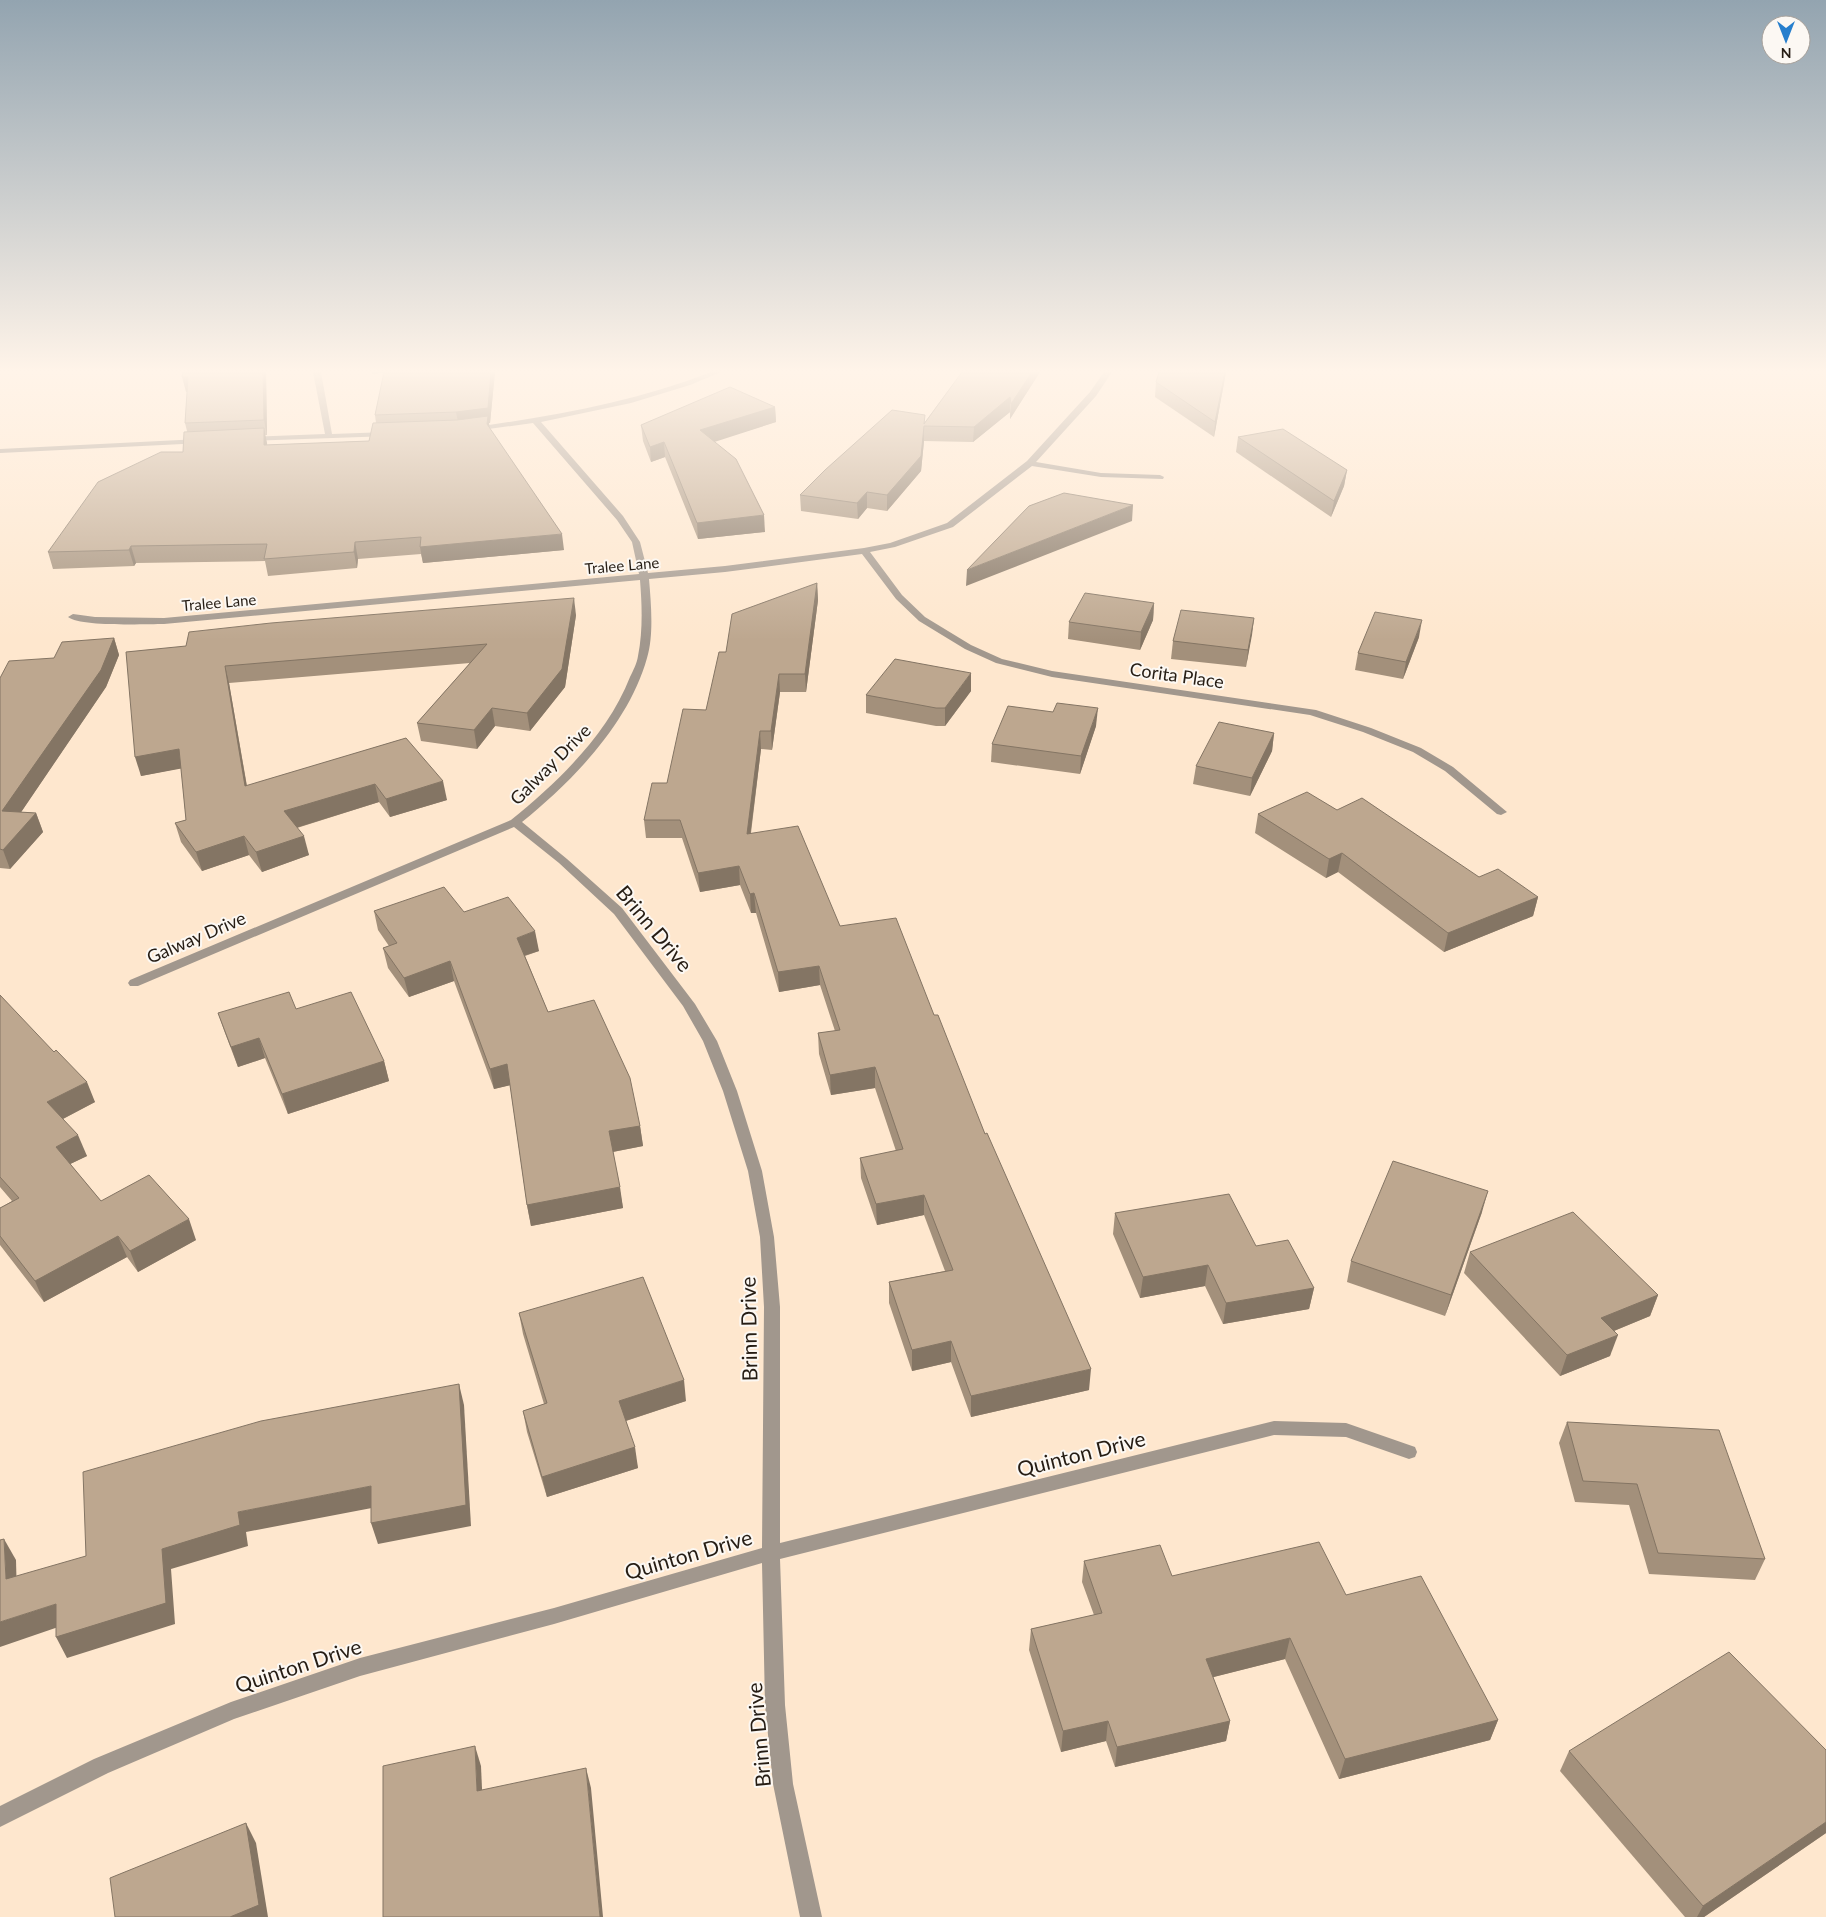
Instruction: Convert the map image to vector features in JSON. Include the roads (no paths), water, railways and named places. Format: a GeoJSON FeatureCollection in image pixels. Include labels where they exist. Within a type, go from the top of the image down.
{"type":"FeatureCollection","features":[{"type":"Feature","properties":{"kind":"street","name":"Galway Drive"},"geometry":{"type":"LineString","coordinates":[[134,983],[515,822],[545,798],[604,735],[628,696],[643,657],[647,610],[644,576],[636,542],[620,518],[571,461]]}},
{"type":"Feature","properties":{"kind":"street"},"geometry":{"type":"LineString","coordinates":[[1030,463],[1102,475],[1160,478]]}},
{"type":"Feature","properties":{"kind":"street","name":"Tralee Lane"},"geometry":{"type":"LineString","coordinates":[[73,617],[95,620],[164,621],[789,562],[864,551],[916,538],[950,524],[971,510],[1030,463]]}},
{"type":"Feature","properties":{"kind":"street","name":"Corita Place"},"geometry":{"type":"LineString","coordinates":[[864,551],[899,597],[922,620],[968,647],[999,660],[1052,674],[1312,712],[1367,730],[1416,750],[1449,769],[1501,812]]}},
{"type":"Feature","properties":{"kind":"street","name":"Brinn Drive"},"geometry":{"type":"LineString","coordinates":[[515,822],[563,861],[618,910],[689,1004],[710,1041],[730,1091],[755,1171],[767,1236],[772,1307],[770,1553],[775,1705],[782,1784],[812,1917]]}},
{"type":"Feature","properties":{"kind":"street","name":"Quinton Drive"},"geometry":{"type":"LineString","coordinates":[[0,1817],[101,1766],[231,1711],[360,1667],[554,1616],[770,1553],[1274,1428],[1346,1430],[1409,1452]]}}]}
